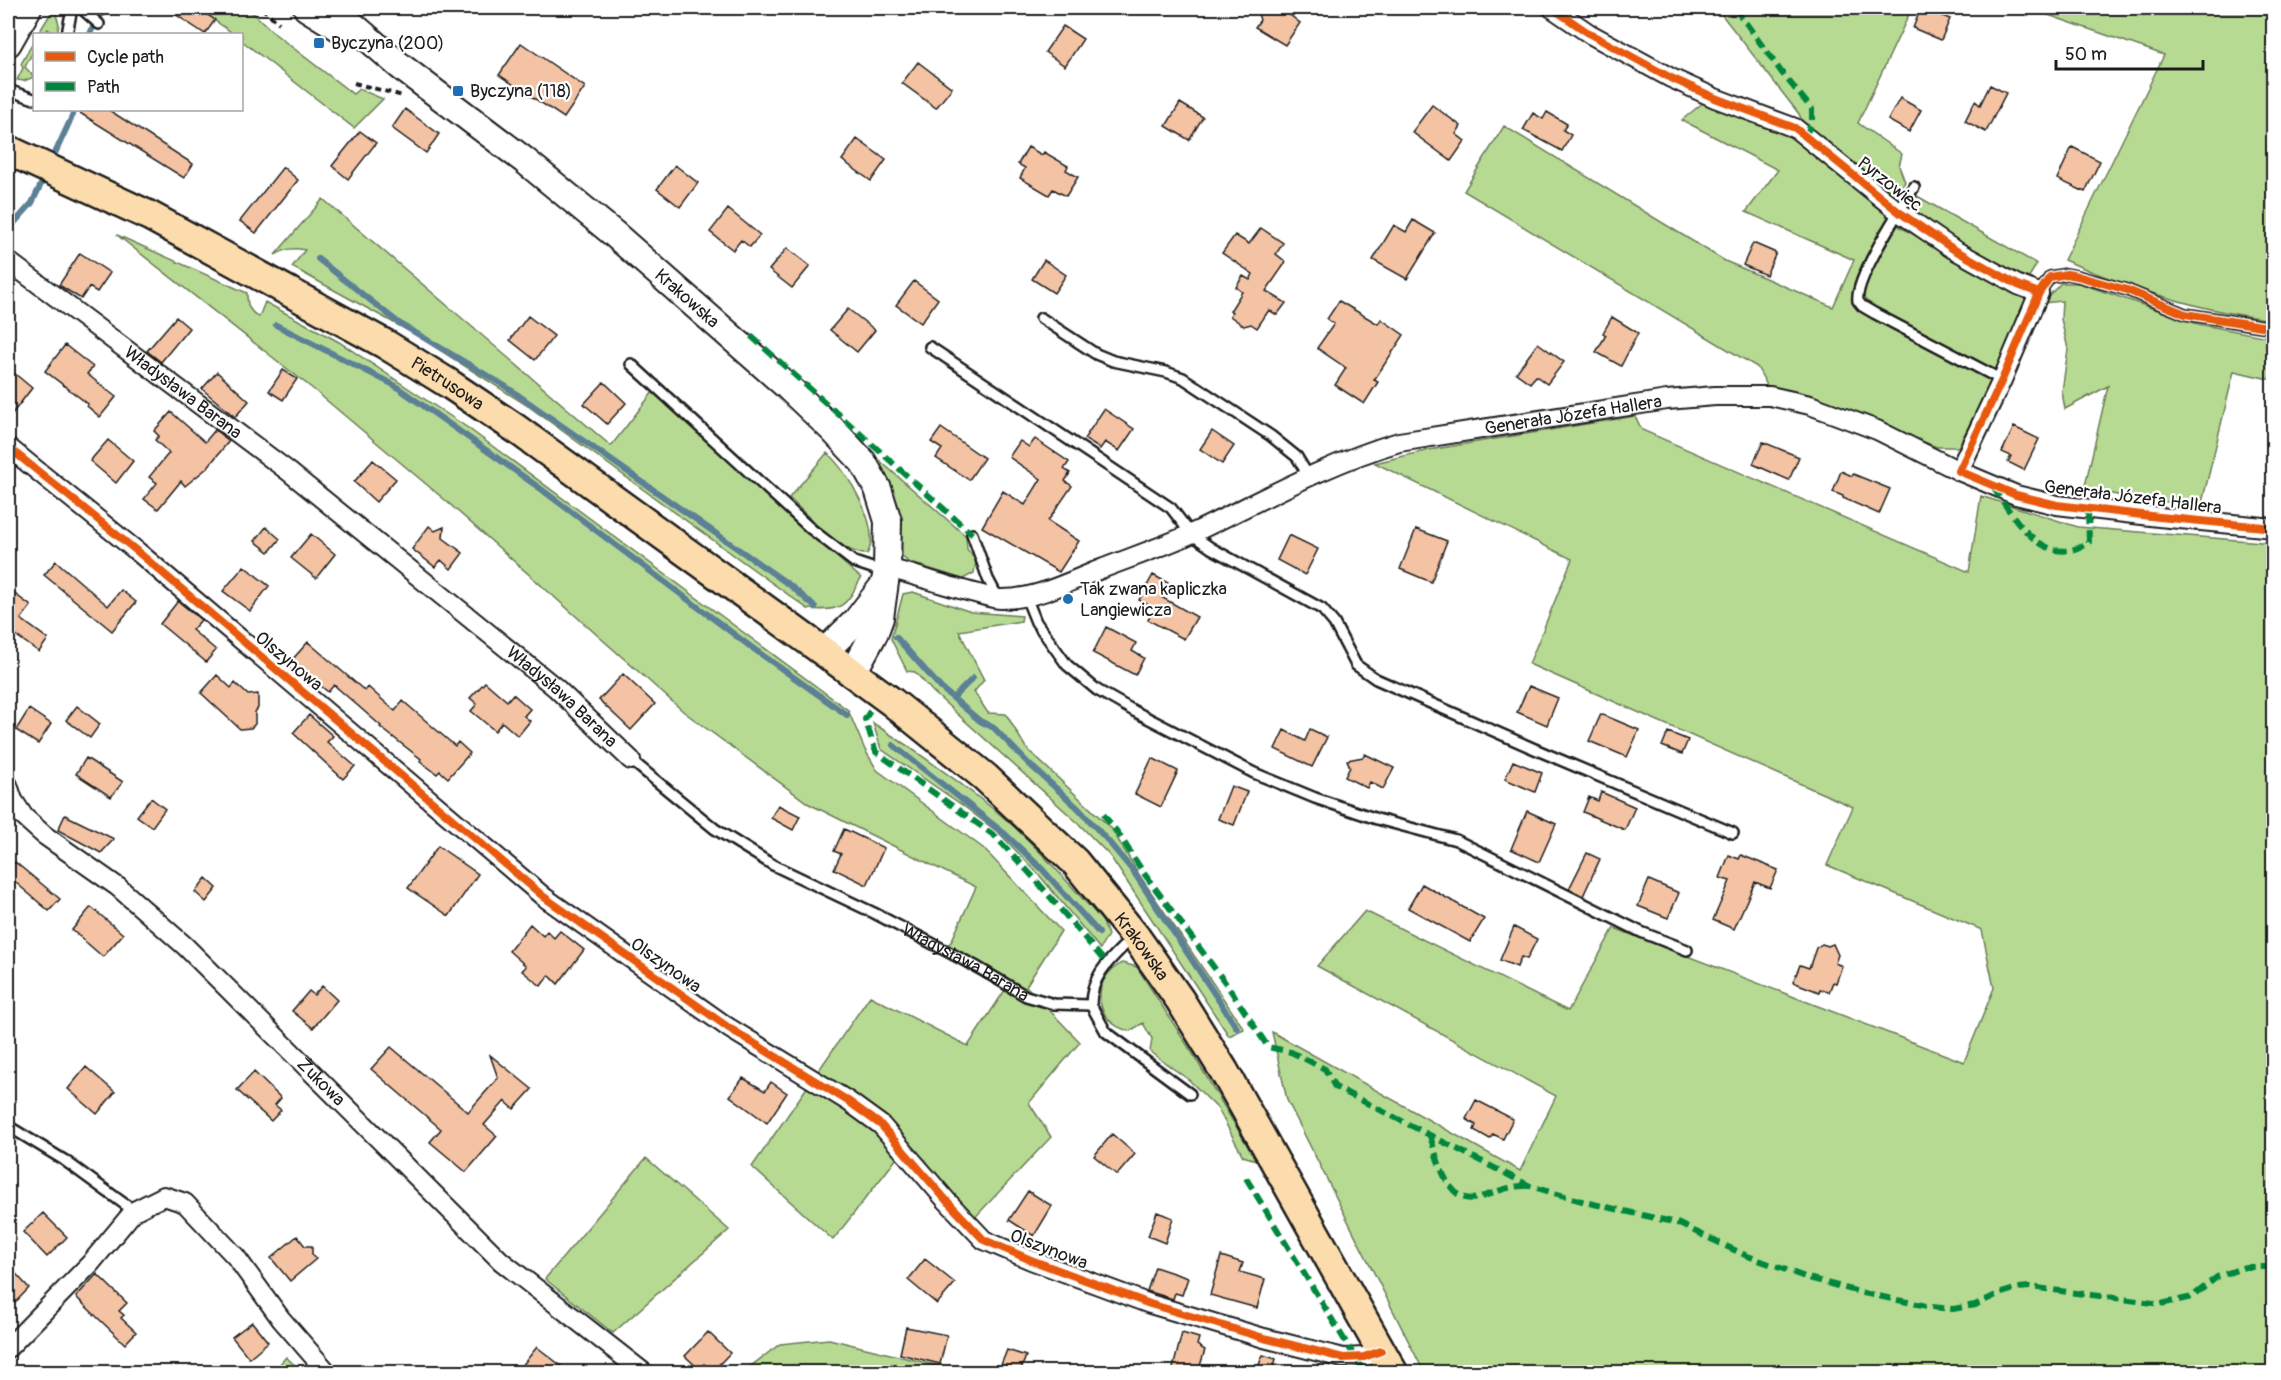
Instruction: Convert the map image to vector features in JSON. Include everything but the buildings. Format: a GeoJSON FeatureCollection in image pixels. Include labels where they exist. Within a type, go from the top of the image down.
{"type":"FeatureCollection","features":[{"type":"Feature","properties":{"kind":"main road","name":"Pietrusowa"},"geometry":{"type":"LineString","coordinates":[[8,150],[150,216],[385,344],[486,408],[852,674]]}},
{"type":"Feature","properties":{"kind":"main road","name":"Krakowska"},"geometry":{"type":"LineString","coordinates":[[852,674],[892,702],[985,777],[1032,820],[1075,862],[1135,936],[1180,1000],[1224,1071],[1387,1362]]}},
{"type":"Feature","properties":{"kind":"street","name":"Krakowska"},"geometry":{"type":"LineString","coordinates":[[307,8],[400,66]]}},
{"type":"Feature","properties":{"kind":"street","name":"Krakowska"},"geometry":{"type":"LineString","coordinates":[[333,8],[400,66],[524,160],[614,233],[788,387],[863,462],[878,489],[888,521],[880,618],[852,674]]}},
{"type":"Feature","properties":{"kind":"street","name":"Pyrzowiec"},"geometry":{"type":"LineString","coordinates":[[1552,8],[1590,34],[1671,78],[1714,98],[1795,128],[1899,212],[1953,249],[2018,285],[2039,293]]}},
{"type":"Feature","properties":{"kind":"street","name":"Władysława Barana"},"geometry":{"type":"LineString","coordinates":[[8,261],[288,471],[556,688],[631,760]]}},
{"type":"Feature","properties":{"kind":"street"},"geometry":{"type":"LineString","coordinates":[[1959,471],[2002,380],[2039,293]]}},
{"type":"Feature","properties":{"kind":"street","name":"Generała Józefa Hallera"},"geometry":{"type":"LineString","coordinates":[[885,577],[912,574],[999,599],[1026,597],[1048,592],[1191,534],[1309,477],[1375,449],[1400,442],[1667,400],[1715,396],[1770,396],[1810,405],[1877,430],[1959,471],[2016,495],[2057,505],[2159,518],[2274,528]]}},
{"type":"Feature","properties":{"kind":"street","name":"Olszynowa"},"geometry":{"type":"LineString","coordinates":[[8,447],[147,560],[544,897],[729,1028],[848,1101],[881,1125],[984,1240],[1150,1304],[1264,1338],[1343,1358],[1364,1358],[1387,1362]]}},
{"type":"Feature","properties":{"kind":"street"},"geometry":{"type":"LineString","coordinates":[[824,652],[857,620],[885,577]]}},
{"type":"Feature","properties":{"kind":"street","name":"Żukowa"},"geometry":{"type":"LineString","coordinates":[[8,785],[13,800],[24,817],[44,835],[118,887],[185,946],[501,1261],[643,1372]]}},
{"type":"Feature","properties":{"kind":"street"},"geometry":{"type":"LineString","coordinates":[[8,1348],[90,1264],[134,1211],[164,1196],[185,1203],[236,1257],[281,1319],[327,1372]]}},
{"type":"Feature","properties":{"kind":"lane"},"geometry":{"type":"LineString","coordinates":[[67,33],[72,8]]}},
{"type":"Feature","properties":{"kind":"lane"},"geometry":{"type":"LineString","coordinates":[[81,8],[99,24]]}},
{"type":"Feature","properties":{"kind":"lane"},"geometry":{"type":"LineString","coordinates":[[8,90],[33,99]]}},
{"type":"Feature","properties":{"kind":"lane"},"geometry":{"type":"LineString","coordinates":[[1914,187],[1866,271],[1859,286],[1858,301],[1874,313],[2002,380]]}},
{"type":"Feature","properties":{"kind":"lane"},"geometry":{"type":"LineString","coordinates":[[2039,293],[2050,277],[2067,274],[2127,290],[2185,314],[2274,327]]}},
{"type":"Feature","properties":{"kind":"lane"},"geometry":{"type":"LineString","coordinates":[[1041,318],[1095,354],[1113,361],[1166,372],[1182,378],[1272,436],[1297,457],[1309,477]]}},
{"type":"Feature","properties":{"kind":"lane"},"geometry":{"type":"LineString","coordinates":[[930,347],[1171,508],[1191,534],[1211,548],[1322,609],[1334,624],[1356,665],[1376,679],[1733,833]]}},
{"type":"Feature","properties":{"kind":"lane"},"geometry":{"type":"LineString","coordinates":[[631,364],[811,529],[854,562],[872,568],[885,577]]}},
{"type":"Feature","properties":{"kind":"lane"},"geometry":{"type":"LineString","coordinates":[[972,534],[988,579],[999,599]]}},
{"type":"Feature","properties":{"kind":"lane"},"geometry":{"type":"LineString","coordinates":[[1026,597],[1036,622],[1067,665],[1096,690],[1134,711],[1254,773],[1315,798],[1377,819],[1456,840],[1641,932],[1687,950]]}},
{"type":"Feature","properties":{"kind":"lane","name":"Władysława Barana"},"geometry":{"type":"LineString","coordinates":[[631,760],[716,829],[773,865],[874,912],[1026,996],[1054,1004],[1090,1005]]}},
{"type":"Feature","properties":{"kind":"lane"},"geometry":{"type":"LineString","coordinates":[[1135,936],[1106,963],[1096,977],[1090,1005],[1106,1032],[1190,1094]]}},
{"type":"Feature","properties":{"kind":"lane"},"geometry":{"type":"LineString","coordinates":[[8,1126],[64,1160],[134,1211]]}},
{"type":"Feature","properties":{"kind":"path"},"geometry":{"type":"LineString","coordinates":[[262,8],[279,23]]}},
{"type":"Feature","properties":{"kind":"green space"},"geometry":{"type":"Polygon","coordinates":[[[54,8],[59,24],[57,33],[52,33],[48,29],[45,33],[39,33],[54,8]]]}},
{"type":"Feature","properties":{"kind":"green space"},"geometry":{"type":"Polygon","coordinates":[[[197,8],[248,8],[275,34],[353,94],[359,89],[383,99],[354,128],[243,42],[243,33],[233,33],[197,8]]]}},
{"type":"Feature","properties":{"kind":"green space"},"geometry":{"type":"Polygon","coordinates":[[[1712,8],[1912,8],[1858,123],[1902,154],[1899,166],[1905,182],[1894,197],[1804,125],[1799,114],[1722,15],[1712,8]]]}},
{"type":"Feature","properties":{"kind":"green space"},"geometry":{"type":"Polygon","coordinates":[[[2028,8],[2273,8],[2273,320],[2219,311],[2167,298],[2064,260],[2164,55],[2028,8]]]}},
{"type":"Feature","properties":{"kind":"green space"},"geometry":{"type":"Polygon","coordinates":[[[33,43],[33,52],[25,67],[33,77],[24,81],[17,80],[23,68],[21,64],[33,43]]]}},
{"type":"Feature","properties":{"kind":"green space"},"geometry":{"type":"Polygon","coordinates":[[[1705,101],[1793,136],[1900,227],[2029,299],[1991,383],[1958,447],[1937,447],[1800,394],[1768,387],[1757,367],[1464,191],[1504,126],[1725,261],[1833,307],[1854,260],[1746,212],[1778,170],[1682,120],[1705,101]]]}},
{"type":"Feature","properties":{"kind":"green space"},"geometry":{"type":"Polygon","coordinates":[[[1917,196],[2037,264],[2027,280],[1911,215],[1910,206],[1917,196]]]}},
{"type":"Feature","properties":{"kind":"green space"},"geometry":{"type":"Polygon","coordinates":[[[323,199],[611,446],[660,383],[782,510],[861,578],[847,601],[836,608],[808,609],[528,406],[416,335],[292,267],[305,250],[290,249],[275,255],[323,199]]]}},
{"type":"Feature","properties":{"kind":"green space"},"geometry":{"type":"Polygon","coordinates":[[[117,235],[247,293],[249,307],[259,317],[265,302],[339,342],[468,428],[848,710],[865,750],[877,770],[983,848],[1061,931],[1026,986],[1080,1042],[1029,1103],[1051,1137],[963,1230],[897,1158],[833,1240],[752,1167],[870,996],[968,1046],[1005,990],[938,953],[951,942],[976,887],[809,804],[684,712],[445,500],[313,389],[117,235]]]}},
{"type":"Feature","properties":{"kind":"green space"},"geometry":{"type":"Polygon","coordinates":[[[2061,283],[2079,283],[2198,324],[2273,338],[2273,380],[2234,371],[2201,507],[2084,490],[2108,386],[2065,409],[2062,392],[2068,349],[2061,319],[2062,301],[2042,303],[2061,283]]]}},
{"type":"Feature","properties":{"kind":"green space"},"geometry":{"type":"Polygon","coordinates":[[[1635,416],[1642,430],[1969,572],[1981,496],[2078,527],[2273,543],[2273,1372],[1424,1372],[1287,1100],[1272,1032],[1520,1171],[1556,1096],[1317,966],[1365,911],[1568,1011],[1614,928],[1964,1062],[1994,988],[1982,930],[1827,865],[1853,807],[1529,664],[1572,559],[1375,463],[1429,450],[1635,416]]]}},
{"type":"Feature","properties":{"kind":"green space"},"geometry":{"type":"Polygon","coordinates":[[[827,453],[844,472],[861,500],[870,530],[871,543],[867,554],[846,548],[836,541],[789,498],[827,453]]]}},
{"type":"Feature","properties":{"kind":"green space"},"geometry":{"type":"Polygon","coordinates":[[[871,453],[966,536],[967,549],[976,561],[974,573],[963,579],[908,562],[902,556],[899,523],[871,453]]]}},
{"type":"Feature","properties":{"kind":"green space"},"geometry":{"type":"Polygon","coordinates":[[[913,592],[971,612],[1022,616],[1021,621],[959,631],[984,680],[974,692],[988,713],[1006,714],[1026,748],[1111,828],[1140,876],[1244,1029],[1229,1036],[1110,856],[1077,822],[933,692],[915,672],[907,671],[891,639],[903,594],[913,592]]]}},
{"type":"Feature","properties":{"kind":"green space"},"geometry":{"type":"Polygon","coordinates":[[[873,723],[966,788],[1024,836],[1102,920],[1108,935],[1100,949],[1040,876],[1000,834],[881,749],[873,723]]]}},
{"type":"Feature","properties":{"kind":"green space"},"geometry":{"type":"Polygon","coordinates":[[[1122,963],[1137,967],[1193,1054],[1256,1160],[1243,1156],[1218,1109],[1189,1080],[1150,1052],[1152,1039],[1143,1023],[1130,1031],[1118,1027],[1109,1020],[1100,1000],[1101,989],[1112,970],[1122,963]]]}},
{"type":"Feature","properties":{"kind":"green space"},"geometry":{"type":"Polygon","coordinates":[[[646,1158],[729,1230],[613,1333],[545,1279],[646,1158]]]}},
{"type":"Feature","properties":{"kind":"green space"},"geometry":{"type":"Polygon","coordinates":[[[829,1339],[964,1372],[743,1372],[780,1344],[829,1339]]]}},
{"type":"Feature","properties":{"kind":"green space"},"geometry":{"type":"Polygon","coordinates":[[[286,1357],[302,1372],[273,1372],[286,1357]]]}},
{"type":"Feature","properties":{"kind":"waterway"},"geometry":{"type":"LineString","coordinates":[[90,33],[97,18],[111,8]]}},
{"type":"Feature","properties":{"kind":"waterway"},"geometry":{"type":"LineString","coordinates":[[51,162],[75,111]]}},
{"type":"Feature","properties":{"kind":"waterway"},"geometry":{"type":"LineString","coordinates":[[8,230],[32,203],[46,174]]}},
{"type":"Feature","properties":{"kind":"waterway"},"geometry":{"type":"LineString","coordinates":[[318,259],[399,323],[505,386],[791,586],[815,607]]}},
{"type":"Feature","properties":{"kind":"waterway"},"geometry":{"type":"LineString","coordinates":[[276,325],[394,385],[541,489],[751,647],[847,715]]}},
{"type":"Feature","properties":{"kind":"waterway"},"geometry":{"type":"LineString","coordinates":[[896,637],[941,688],[980,721],[994,728],[1028,763],[1078,808],[1108,841],[1133,871],[1237,1028]]}},
{"type":"Feature","properties":{"kind":"waterway"},"geometry":{"type":"LineString","coordinates":[[953,698],[973,678]]}},
{"type":"Feature","properties":{"kind":"waterway"},"geometry":{"type":"LineString","coordinates":[[893,745],[1004,833],[1042,869],[1099,933]]}},
{"type":"Feature","properties":{"kind":"marked path"},"geometry":{"type":"LineString","coordinates":[[1735,8],[1782,73],[1812,109],[1812,124],[1805,135]]}},
{"type":"Feature","properties":{"kind":"marked path"},"geometry":{"type":"LineString","coordinates":[[751,336],[972,534]]}},
{"type":"Feature","properties":{"kind":"marked path"},"geometry":{"type":"LineString","coordinates":[[1993,487],[2021,526],[2032,537],[2045,546],[2058,550],[2073,550],[2089,542],[2088,509]]}},
{"type":"Feature","properties":{"kind":"marked path"},"geometry":{"type":"LineString","coordinates":[[870,711],[865,719],[876,752],[995,836],[1035,879],[1106,963]]}},
{"type":"Feature","properties":{"kind":"marked path"},"geometry":{"type":"LineString","coordinates":[[1103,814],[1227,985],[1268,1047],[1291,1052],[1325,1069],[1335,1087],[1530,1186],[1589,1203],[1677,1223],[1745,1255],[1805,1277],[1863,1293],[1932,1307],[1953,1309],[1975,1305],[1998,1294],[2030,1287],[2161,1304],[2192,1297],[2217,1277],[2245,1267],[2274,1267]]}},
{"type":"Feature","properties":{"kind":"marked path"},"geometry":{"type":"LineString","coordinates":[[1430,1136],[1446,1180],[1460,1196],[1470,1199],[1509,1188],[1527,1186]]}},
{"type":"Feature","properties":{"kind":"marked path"},"geometry":{"type":"LineString","coordinates":[[1246,1178],[1364,1372]]}},
{"type":"Feature","properties":{"kind":"cycle path"},"geometry":{"type":"LineString","coordinates":[[1552,8],[1590,34],[1671,78],[1715,98],[1795,128],[1899,212],[1953,249],[2018,285],[2039,293]]}},
{"type":"Feature","properties":{"kind":"cycle path"},"geometry":{"type":"LineString","coordinates":[[2274,328],[2185,314],[2127,290],[2077,276],[2067,274],[2050,277],[2039,293],[2002,380],[1959,471],[2016,495],[2057,505],[2274,528]]}},
{"type":"Feature","properties":{"kind":"cycle path"},"geometry":{"type":"LineString","coordinates":[[8,447],[138,552],[544,897],[729,1028],[848,1101],[881,1125],[984,1240],[1150,1304],[1264,1338],[1343,1358],[1364,1357],[1381,1351]]}},
{"type":"Feature","properties":{"kind":"place","name":"Byczyna (200)"},"geometry":{"type":"Point","coordinates":[319,43]}},
{"type":"Feature","properties":{"kind":"place","name":"Byczyna (118)"},"geometry":{"type":"Point","coordinates":[458,91]}},
{"type":"Feature","properties":{"kind":"place","name":"Tak zwana kapliczka Langiewicza"},"geometry":{"type":"Point","coordinates":[1068,599]}}]}
